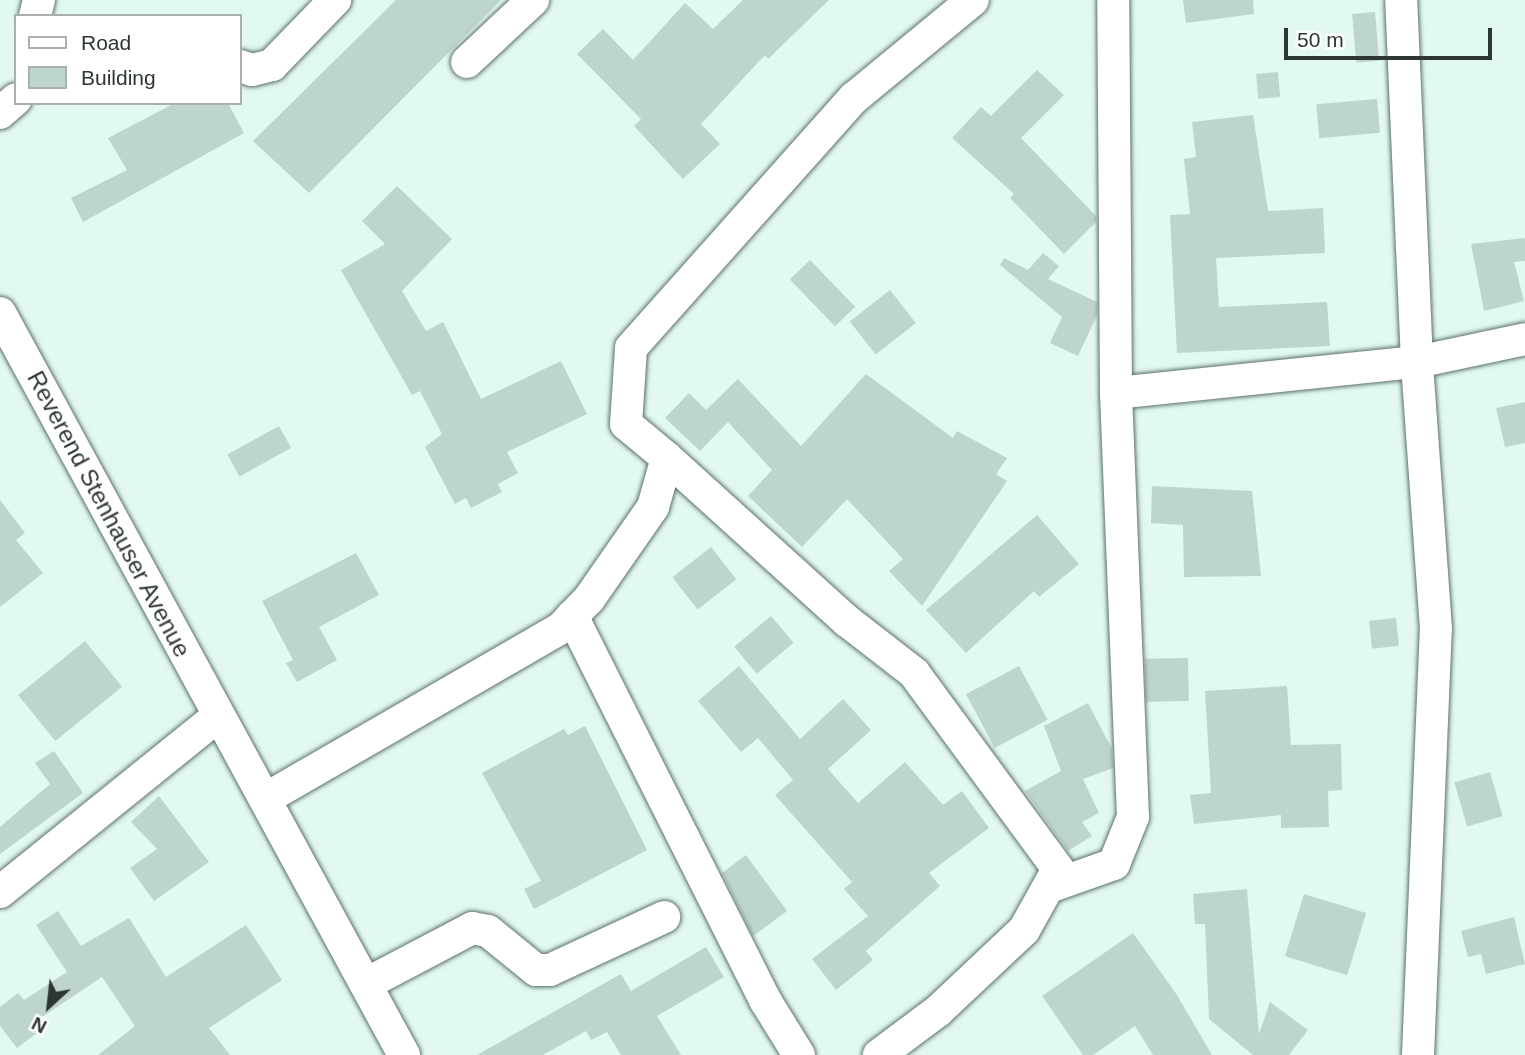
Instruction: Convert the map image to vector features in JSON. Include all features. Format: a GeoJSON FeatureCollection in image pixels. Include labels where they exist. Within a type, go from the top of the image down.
{"type":"FeatureCollection","features":[{"type":"Feature","properties":{"kind":"street"},"geometry":{"type":"LineString","coordinates":[[242,67],[252,71],[272,65],[335,0]]}},
{"type":"Feature","properties":{"kind":"street"},"geometry":{"type":"LineString","coordinates":[[467,61],[533,0]]}},
{"type":"Feature","properties":{"kind":"street"},"geometry":{"type":"LineString","coordinates":[[879,1055],[976,978],[1024,930],[1052,886],[1058,869],[915,673],[847,621],[626,424],[631,348],[854,97],[973,0]]}},
{"type":"Feature","properties":{"kind":"street"},"geometry":{"type":"LineString","coordinates":[[1052,886],[1114,864],[1133,817],[1116,393],[1113,0]]}},
{"type":"Feature","properties":{"kind":"street"},"geometry":{"type":"LineString","coordinates":[[1401,0],[1417,362],[1436,629],[1418,1055]]}},
{"type":"Feature","properties":{"kind":"street"},"geometry":{"type":"LineString","coordinates":[[0,113],[14,101]]}},
{"type":"Feature","properties":{"kind":"street","name":"Reverend Stenhauser Avenue"},"geometry":{"type":"LineString","coordinates":[[0,313],[404,1055]]}},
{"type":"Feature","properties":{"kind":"street"},"geometry":{"type":"LineString","coordinates":[[1116,393],[1417,362],[1525,339]]}},
{"type":"Feature","properties":{"kind":"street"},"geometry":{"type":"LineString","coordinates":[[265,799],[572,616],[629,549],[653,507],[667,458]]}},
{"type":"Feature","properties":{"kind":"street"},"geometry":{"type":"LineString","coordinates":[[572,616],[760,991],[799,1055]]}},
{"type":"Feature","properties":{"kind":"street"},"geometry":{"type":"LineString","coordinates":[[2,887],[218,716]]}},
{"type":"Feature","properties":{"kind":"street"},"geometry":{"type":"LineString","coordinates":[[366,984],[472,928],[488,930],[536,970],[550,970],[664,917]]}},
{"type":"Feature","properties":{"kind":"building"},"geometry":{"type":"Polygon","coordinates":[[[396,0],[501,0],[309,193],[253,141],[396,0]]]}},
{"type":"Feature","properties":{"kind":"building"},"geometry":{"type":"Polygon","coordinates":[[[743,0],[829,0],[768,59],[765,55],[701,124],[720,144],[683,179],[634,126],[641,119],[577,54],[603,29],[633,60],[685,3],[713,29],[743,0]]]}},
{"type":"Feature","properties":{"kind":"building"},"geometry":{"type":"Polygon","coordinates":[[[1183,0],[1253,0],[1254,14],[1186,23],[1183,0]]]}},
{"type":"Feature","properties":{"kind":"building"},"geometry":{"type":"Polygon","coordinates":[[[1375,12],[1379,61],[1356,63],[1352,14],[1375,12]]]}},
{"type":"Feature","properties":{"kind":"building"},"geometry":{"type":"Polygon","coordinates":[[[1037,70],[1064,95],[1021,138],[1096,216],[1096,222],[1064,254],[1010,198],[1014,194],[952,138],[981,107],[991,116],[1037,70]]]}},
{"type":"Feature","properties":{"kind":"building"},"geometry":{"type":"Polygon","coordinates":[[[1278,72],[1280,97],[1258,99],[1256,74],[1278,72]]]}},
{"type":"Feature","properties":{"kind":"building"},"geometry":{"type":"Polygon","coordinates":[[[1377,99],[1380,133],[1319,138],[1316,104],[1377,99]]]}},
{"type":"Feature","properties":{"kind":"building"},"geometry":{"type":"Polygon","coordinates":[[[171,105],[229,105],[244,133],[83,222],[71,198],[127,170],[108,138],[171,105]]]}},
{"type":"Feature","properties":{"kind":"building"},"geometry":{"type":"Polygon","coordinates":[[[1253,115],[1268,211],[1323,208],[1325,253],[1216,258],[1219,307],[1327,302],[1330,346],[1177,353],[1170,215],[1190,214],[1184,159],[1196,157],[1192,122],[1253,115]]]}},
{"type":"Feature","properties":{"kind":"building"},"geometry":{"type":"Polygon","coordinates":[[[397,186],[452,239],[402,291],[426,331],[443,322],[481,399],[561,361],[587,414],[507,452],[518,473],[498,484],[502,492],[471,508],[466,498],[455,504],[425,447],[442,434],[420,391],[412,395],[341,270],[385,244],[362,221],[397,186]]]}},
{"type":"Feature","properties":{"kind":"building"},"geometry":{"type":"Polygon","coordinates":[[[1525,238],[1525,261],[1514,262],[1524,301],[1484,311],[1471,244],[1525,238]]]}},
{"type":"Feature","properties":{"kind":"building"},"geometry":{"type":"Polygon","coordinates":[[[1043,253],[1059,266],[1048,279],[1097,302],[1097,315],[1078,356],[1050,343],[1062,317],[1000,265],[1004,258],[1028,270],[1043,253]]]}},
{"type":"Feature","properties":{"kind":"building"},"geometry":{"type":"Polygon","coordinates":[[[810,260],[855,307],[835,326],[790,279],[810,260]]]}},
{"type":"Feature","properties":{"kind":"building"},"geometry":{"type":"Polygon","coordinates":[[[890,290],[916,323],[876,354],[850,321],[890,290]]]}},
{"type":"Feature","properties":{"kind":"building"},"geometry":{"type":"Polygon","coordinates":[[[866,374],[953,438],[957,431],[1007,458],[996,474],[1007,481],[922,606],[889,571],[903,559],[847,499],[802,547],[748,496],[772,470],[728,422],[700,451],[665,418],[689,393],[706,410],[738,379],[801,446],[866,374]]]}},
{"type":"Feature","properties":{"kind":"building"},"geometry":{"type":"Polygon","coordinates":[[[1525,402],[1525,443],[1505,447],[1496,408],[1525,402]]]}},
{"type":"Feature","properties":{"kind":"building"},"geometry":{"type":"Polygon","coordinates":[[[279,426],[291,448],[240,476],[227,455],[279,426]]]}},
{"type":"Feature","properties":{"kind":"building"},"geometry":{"type":"Polygon","coordinates":[[[1152,486],[1252,491],[1261,576],[1184,577],[1183,525],[1151,523],[1152,486]]]}},
{"type":"Feature","properties":{"kind":"building"},"geometry":{"type":"Polygon","coordinates":[[[0,500],[25,533],[16,540],[43,573],[0,607],[0,500]]]}},
{"type":"Feature","properties":{"kind":"building"},"geometry":{"type":"Polygon","coordinates":[[[1037,515],[1079,564],[1039,597],[1034,591],[966,653],[926,610],[1037,515]]]}},
{"type":"Feature","properties":{"kind":"building"},"geometry":{"type":"Polygon","coordinates":[[[711,547],[736,579],[698,609],[672,577],[711,547]]]}},
{"type":"Feature","properties":{"kind":"building"},"geometry":{"type":"Polygon","coordinates":[[[356,553],[379,595],[319,627],[337,660],[297,682],[286,663],[293,660],[262,601],[356,553]]]}},
{"type":"Feature","properties":{"kind":"building"},"geometry":{"type":"Polygon","coordinates":[[[771,616],[793,643],[757,674],[734,647],[771,616]]]}},
{"type":"Feature","properties":{"kind":"building"},"geometry":{"type":"Polygon","coordinates":[[[1396,618],[1399,646],[1372,649],[1369,621],[1396,618]]]}},
{"type":"Feature","properties":{"kind":"building"},"geometry":{"type":"Polygon","coordinates":[[[85,641],[122,687],[55,741],[18,695],[85,641]]]}},
{"type":"Feature","properties":{"kind":"building"},"geometry":{"type":"Polygon","coordinates":[[[1188,658],[1189,701],[1146,702],[1145,659],[1188,658]]]}},
{"type":"Feature","properties":{"kind":"building"},"geometry":{"type":"Polygon","coordinates":[[[739,666],[800,739],[843,699],[871,730],[828,769],[858,803],[905,762],[943,805],[962,791],[989,828],[929,873],[940,886],[866,951],[873,960],[836,990],[812,959],[868,916],[844,889],[852,882],[775,795],[793,780],[758,738],[741,752],[698,701],[739,666]]]}},
{"type":"Feature","properties":{"kind":"building"},"geometry":{"type":"Polygon","coordinates":[[[1019,666],[1048,720],[995,748],[966,694],[1019,666]]]}},
{"type":"Feature","properties":{"kind":"building"},"geometry":{"type":"Polygon","coordinates":[[[1287,686],[1291,745],[1341,744],[1342,790],[1328,791],[1329,827],[1281,828],[1281,815],[1194,824],[1190,795],[1211,793],[1205,691],[1287,686]]]}},
{"type":"Feature","properties":{"kind":"building"},"geometry":{"type":"Polygon","coordinates":[[[1088,703],[1112,749],[1113,768],[1083,779],[1099,813],[1082,822],[1092,836],[1068,851],[1025,791],[1061,771],[1044,726],[1088,703]]]}},
{"type":"Feature","properties":{"kind":"building"},"geometry":{"type":"Polygon","coordinates":[[[585,726],[647,850],[534,909],[524,889],[541,881],[482,773],[564,729],[568,735],[585,726]]]}},
{"type":"Feature","properties":{"kind":"building"},"geometry":{"type":"Polygon","coordinates":[[[54,751],[83,793],[0,854],[0,827],[50,784],[35,763],[54,751]]]}},
{"type":"Feature","properties":{"kind":"building"},"geometry":{"type":"Polygon","coordinates":[[[1490,772],[1503,816],[1467,826],[1454,782],[1490,772]]]}},
{"type":"Feature","properties":{"kind":"building"},"geometry":{"type":"Polygon","coordinates":[[[159,796],[209,862],[154,901],[130,868],[157,849],[131,822],[159,796]]]}},
{"type":"Feature","properties":{"kind":"building"},"geometry":{"type":"Polygon","coordinates":[[[746,855],[787,911],[753,936],[722,873],[746,855]]]}},
{"type":"Feature","properties":{"kind":"building"},"geometry":{"type":"Polygon","coordinates":[[[1247,889],[1259,1034],[1270,1002],[1308,1030],[1289,1055],[1253,1055],[1209,1019],[1205,924],[1195,924],[1193,894],[1247,889]]]}},
{"type":"Feature","properties":{"kind":"building"},"geometry":{"type":"Polygon","coordinates":[[[1304,894],[1366,913],[1347,975],[1285,956],[1304,894]]]}},
{"type":"Feature","properties":{"kind":"building"},"geometry":{"type":"Polygon","coordinates":[[[58,911],[81,946],[129,918],[166,977],[246,925],[282,980],[209,1028],[230,1055],[98,1055],[135,1026],[102,977],[39,1019],[45,1027],[17,1048],[0,1026],[0,1007],[18,993],[24,1000],[67,972],[36,925],[58,911]]]}},
{"type":"Feature","properties":{"kind":"building"},"geometry":{"type":"Polygon","coordinates":[[[1514,917],[1525,964],[1486,974],[1481,954],[1468,957],[1461,931],[1514,917]]]}},
{"type":"Feature","properties":{"kind":"building"},"geometry":{"type":"Polygon","coordinates":[[[1133,933],[1177,995],[1212,1055],[1153,1055],[1135,1026],[1093,1055],[1083,1055],[1042,996],[1133,933]]]}},
{"type":"Feature","properties":{"kind":"building"},"geometry":{"type":"Polygon","coordinates":[[[706,947],[724,977],[657,1016],[681,1055],[621,1055],[607,1032],[591,1040],[586,1031],[543,1055],[477,1055],[621,974],[631,991],[706,947]]]}}]}
